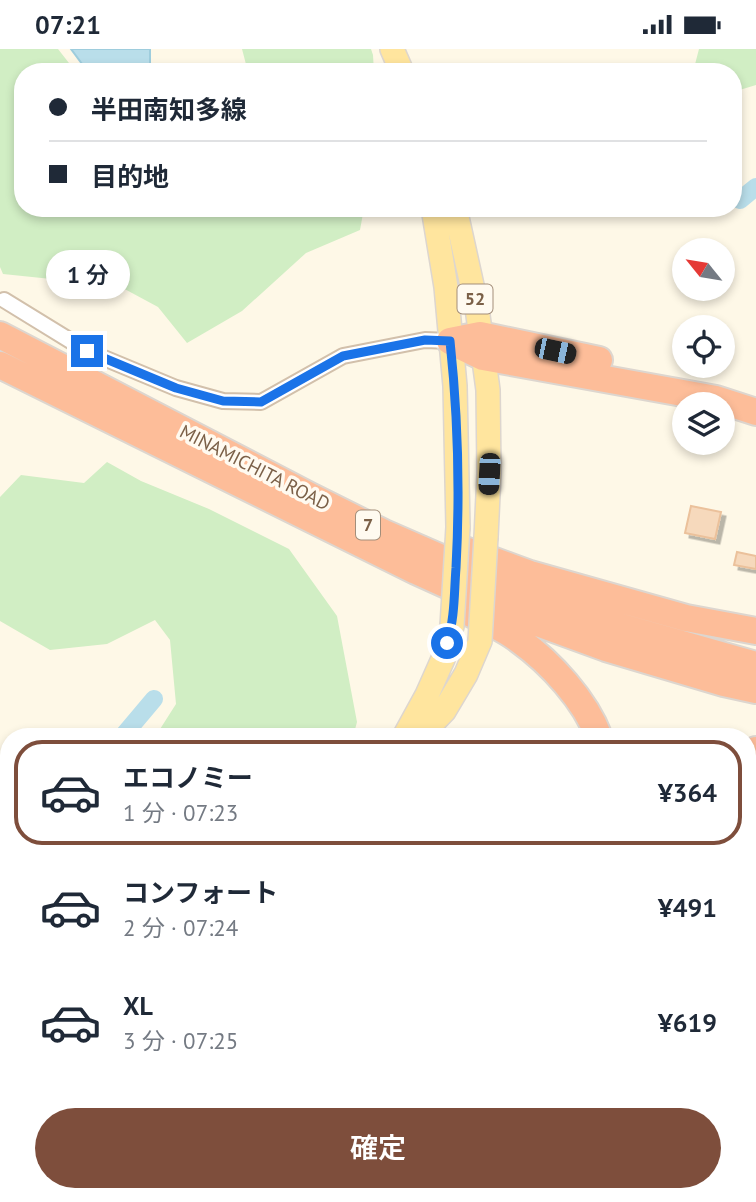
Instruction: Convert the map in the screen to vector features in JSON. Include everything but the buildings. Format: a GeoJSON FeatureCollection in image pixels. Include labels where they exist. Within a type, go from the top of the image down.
{"type":"FeatureCollection","features":[{"type":"Feature","properties":{"kind":"highway","name":"MINAMICHITA ROAD"},"geometry":{"type":"LineString","coordinates":[[0,335],[384,533],[529,596],[622,627],[730,659],[756,664]]}},
{"type":"Feature","properties":{"kind":"highway"},"geometry":{"type":"LineString","coordinates":[[450,341],[756,393]]}},
{"type":"Feature","properties":{"kind":"highway"},"geometry":{"type":"LineString","coordinates":[[482,346],[716,399],[756,412]]}},
{"type":"Feature","properties":{"kind":"highway","name":"MINAMICHITA ROAD"},"geometry":{"type":"LineString","coordinates":[[0,365],[404,565],[502,610],[606,648],[756,690]]}},
{"type":"Feature","properties":{"kind":"highway"},"geometry":{"type":"LineString","coordinates":[[192,461],[204,483],[436,595],[519,639],[561,678],[587,711],[595,728]]}},
{"type":"Feature","properties":{"kind":"highway"},"geometry":{"type":"LineString","coordinates":[[384,533],[409,528],[530,574],[686,618],[756,631]]}},
{"type":"Feature","properties":{"kind":"main road","name":"52"},"geometry":{"type":"LineString","coordinates":[[409,728],[443,659],[452,626],[458,527],[455,386],[446,287],[434,217]]}},
{"type":"Feature","properties":{"kind":"main road","name":"52"},"geometry":{"type":"LineString","coordinates":[[427,728],[443,711],[466,674],[480,641],[489,474],[488,390],[477,308],[457,217]]}},
{"type":"Feature","properties":{"kind":"street"},"geometry":{"type":"LineString","coordinates":[[4,300],[87,351],[176,388],[223,401],[261,402],[343,356],[425,340],[450,341]]}},
{"type":"Feature","properties":{"kind":"green space"},"geometry":{"type":"Polygon","coordinates":[[[0,49],[58,49],[69,63],[14,63],[14,217],[362,217],[360,230],[306,253],[242,311],[187,343],[158,307],[119,286],[3,274],[0,267],[0,49]]]}},
{"type":"Feature","properties":{"kind":"green space"},"geometry":{"type":"Polygon","coordinates":[[[242,49],[371,49],[373,63],[246,63],[242,49]]]}},
{"type":"Feature","properties":{"kind":"green space"},"geometry":{"type":"Polygon","coordinates":[[[699,49],[756,49],[756,85],[742,89],[742,63],[695,63],[699,49]]]}},
{"type":"Feature","properties":{"kind":"green space"},"geometry":{"type":"Polygon","coordinates":[[[107,462],[141,481],[209,509],[289,549],[337,616],[357,722],[355,728],[161,728],[176,704],[170,640],[155,620],[107,644],[50,650],[0,621],[0,497],[21,475],[84,483],[107,462]]]}},
{"type":"Feature","properties":{"kind":"water"},"geometry":{"type":"Polygon","coordinates":[[[71,49],[150,49],[150,63],[81,63],[71,49]]]}},
{"type":"Feature","properties":{"kind":"waterway"},"geometry":{"type":"LineString","coordinates":[[742,198],[756,187]]}},
{"type":"Feature","properties":{"kind":"waterway"},"geometry":{"type":"LineString","coordinates":[[130,728],[154,699]]}},
{"type":"Feature","properties":{"kind":"route"},"geometry":{"type":"LineString","coordinates":[[87,351],[176,388],[223,401],[261,402],[343,356],[425,340],[450,341],[455,386],[458,527],[452,626],[447,643]]}}]}
